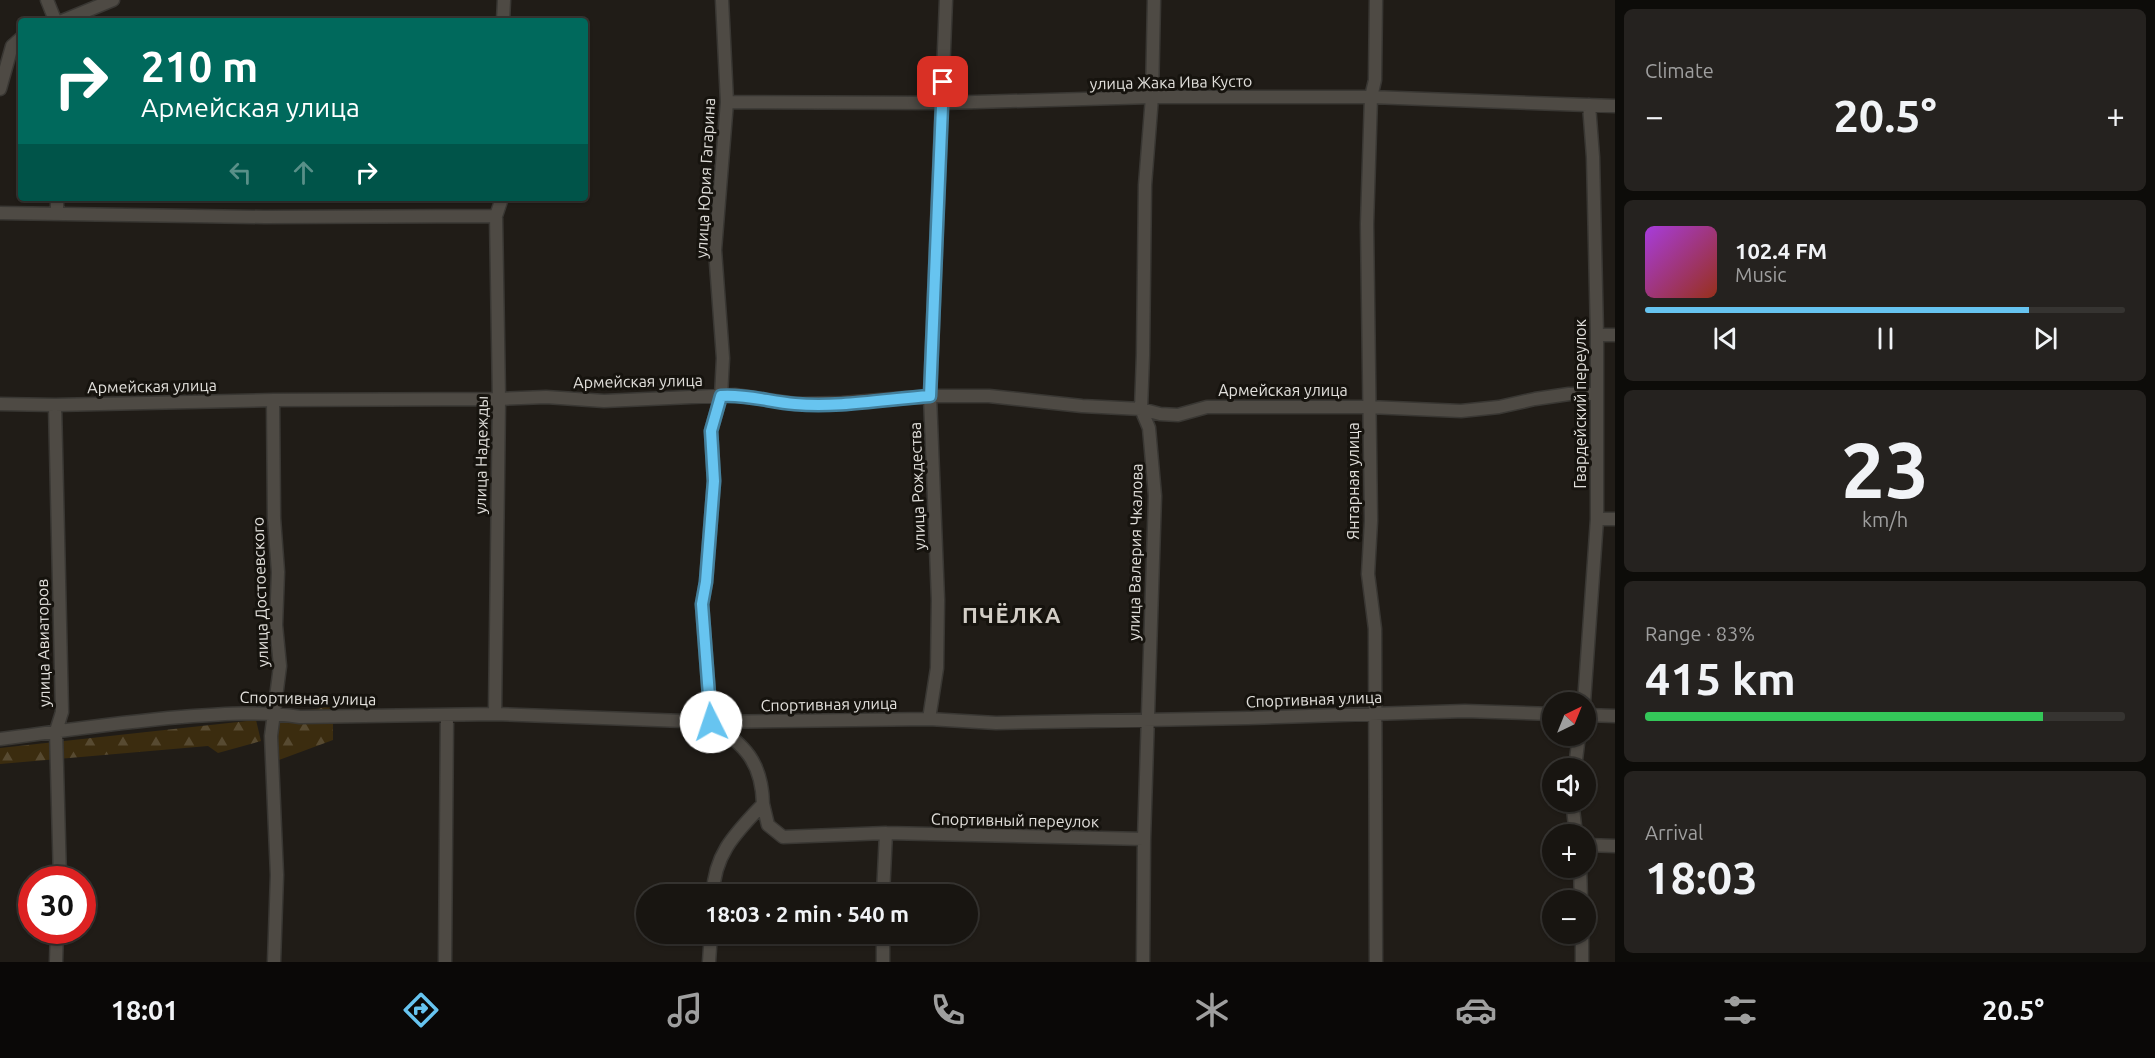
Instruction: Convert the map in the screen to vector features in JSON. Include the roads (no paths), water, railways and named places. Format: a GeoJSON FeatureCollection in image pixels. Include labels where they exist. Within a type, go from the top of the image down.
{"type":"FeatureCollection","features":[{"type":"Feature","properties":{"kind":"street"},"geometry":{"type":"LineString","coordinates":[[47,0],[56,18]]}},
{"type":"Feature","properties":{"kind":"street"},"geometry":{"type":"LineString","coordinates":[[65,18],[114,0]]}},
{"type":"Feature","properties":{"kind":"street"},"geometry":{"type":"LineString","coordinates":[[504,0],[504,18]]}},
{"type":"Feature","properties":{"kind":"street","name":"улица Юрия Гагарина"},"geometry":{"type":"LineString","coordinates":[[711,722],[702,604],[706,582],[714,481],[711,431],[721,396],[723,358],[715,250],[727,102],[722,0]]}},
{"type":"Feature","properties":{"kind":"street","name":"улица Рождества"},"geometry":{"type":"LineString","coordinates":[[929,719],[937,668],[938,600],[930,396],[946,0]]}},
{"type":"Feature","properties":{"kind":"street","name":"улица Валерия Чкалова"},"geometry":{"type":"LineString","coordinates":[[1143,962],[1144,839],[1155,496],[1149,428],[1141,409],[1145,185],[1152,97],[1154,0]]}},
{"type":"Feature","properties":{"kind":"street","name":"Янтарная улица"},"geometry":{"type":"LineString","coordinates":[[1376,0],[1375,80],[1371,97],[1367,224],[1371,521],[1368,574],[1375,629],[1376,962]]}},
{"type":"Feature","properties":{"kind":"street"},"geometry":{"type":"LineString","coordinates":[[0,89],[12,46],[18,41]]}},
{"type":"Feature","properties":{"kind":"street","name":"улица Жака Ива Кусто"},"geometry":{"type":"LineString","coordinates":[[727,102],[942,103],[1152,97],[1371,97],[1615,106]]}},
{"type":"Feature","properties":{"kind":"street","name":"Гвардейский переулок"},"geometry":{"type":"LineString","coordinates":[[1585,692],[1597,519],[1597,336],[1593,157],[1589,105]]}},
{"type":"Feature","properties":{"kind":"street"},"geometry":{"type":"LineString","coordinates":[[57,201],[57,214]]}},
{"type":"Feature","properties":{"kind":"street","name":"улица Надежды"},"geometry":{"type":"LineString","coordinates":[[495,714],[499,399],[496,216],[501,201]]}},
{"type":"Feature","properties":{"kind":"street"},"geometry":{"type":"LineString","coordinates":[[0,213],[264,217],[496,216]]}},
{"type":"Feature","properties":{"kind":"street"},"geometry":{"type":"LineString","coordinates":[[1597,336],[1615,335]]}},
{"type":"Feature","properties":{"kind":"street","name":"Армейская улица"},"geometry":{"type":"LineString","coordinates":[[0,404],[546,397],[604,401],[735,394],[796,404],[843,403],[930,396],[989,396],[1082,406],[1141,409],[1160,414],[1178,415],[1207,407],[1369,407],[1461,411],[1499,407],[1558,396],[1596,394]]}},
{"type":"Feature","properties":{"kind":"street","name":"улица Достоевского"},"geometry":{"type":"LineString","coordinates":[[273,400],[274,518],[278,572],[276,625],[280,666],[271,736],[277,875],[274,962]]}},
{"type":"Feature","properties":{"kind":"street","name":"улица Авиаторов"},"geometry":{"type":"LineString","coordinates":[[55,405],[62,712],[56,731],[60,866]]}},
{"type":"Feature","properties":{"kind":"street"},"geometry":{"type":"LineString","coordinates":[[1597,519],[1615,519]]}},
{"type":"Feature","properties":{"kind":"street","name":"Спортивная улица"},"geometry":{"type":"LineString","coordinates":[[0,739],[112,723],[248,712],[300,717],[495,714],[711,722],[929,719],[996,723],[1465,711],[1542,714]]}},
{"type":"Feature","properties":{"kind":"street"},"geometry":{"type":"LineString","coordinates":[[446,962],[447,716]]}},
{"type":"Feature","properties":{"kind":"street"},"geometry":{"type":"LineString","coordinates":[[1596,716],[1615,716]]}},
{"type":"Feature","properties":{"kind":"street"},"geometry":{"type":"LineString","coordinates":[[711,722],[728,734],[752,757],[762,784],[763,804],[724,849],[713,877],[713,884]]}},
{"type":"Feature","properties":{"kind":"street","name":"Спортивный переулок"},"geometry":{"type":"LineString","coordinates":[[763,804],[768,825],[783,837],[886,833],[1144,839]]}},
{"type":"Feature","properties":{"kind":"street"},"geometry":{"type":"LineString","coordinates":[[883,884],[886,833]]}},
{"type":"Feature","properties":{"kind":"street"},"geometry":{"type":"LineString","coordinates":[[1596,845],[1615,846]]}},
{"type":"Feature","properties":{"kind":"street"},"geometry":{"type":"LineString","coordinates":[[56,962],[57,944]]}},
{"type":"Feature","properties":{"kind":"street"},"geometry":{"type":"LineString","coordinates":[[709,962],[710,944]]}},
{"type":"Feature","properties":{"kind":"street"},"geometry":{"type":"LineString","coordinates":[[883,944],[883,962]]}},
{"type":"Feature","properties":{"kind":"street"},"geometry":{"type":"LineString","coordinates":[[1582,944],[1582,962]]}},
{"type":"Feature","properties":{"kind":"district","name":"ПЧЁЛКА"},"geometry":{"type":"Point","coordinates":[1012,615]}}]}
